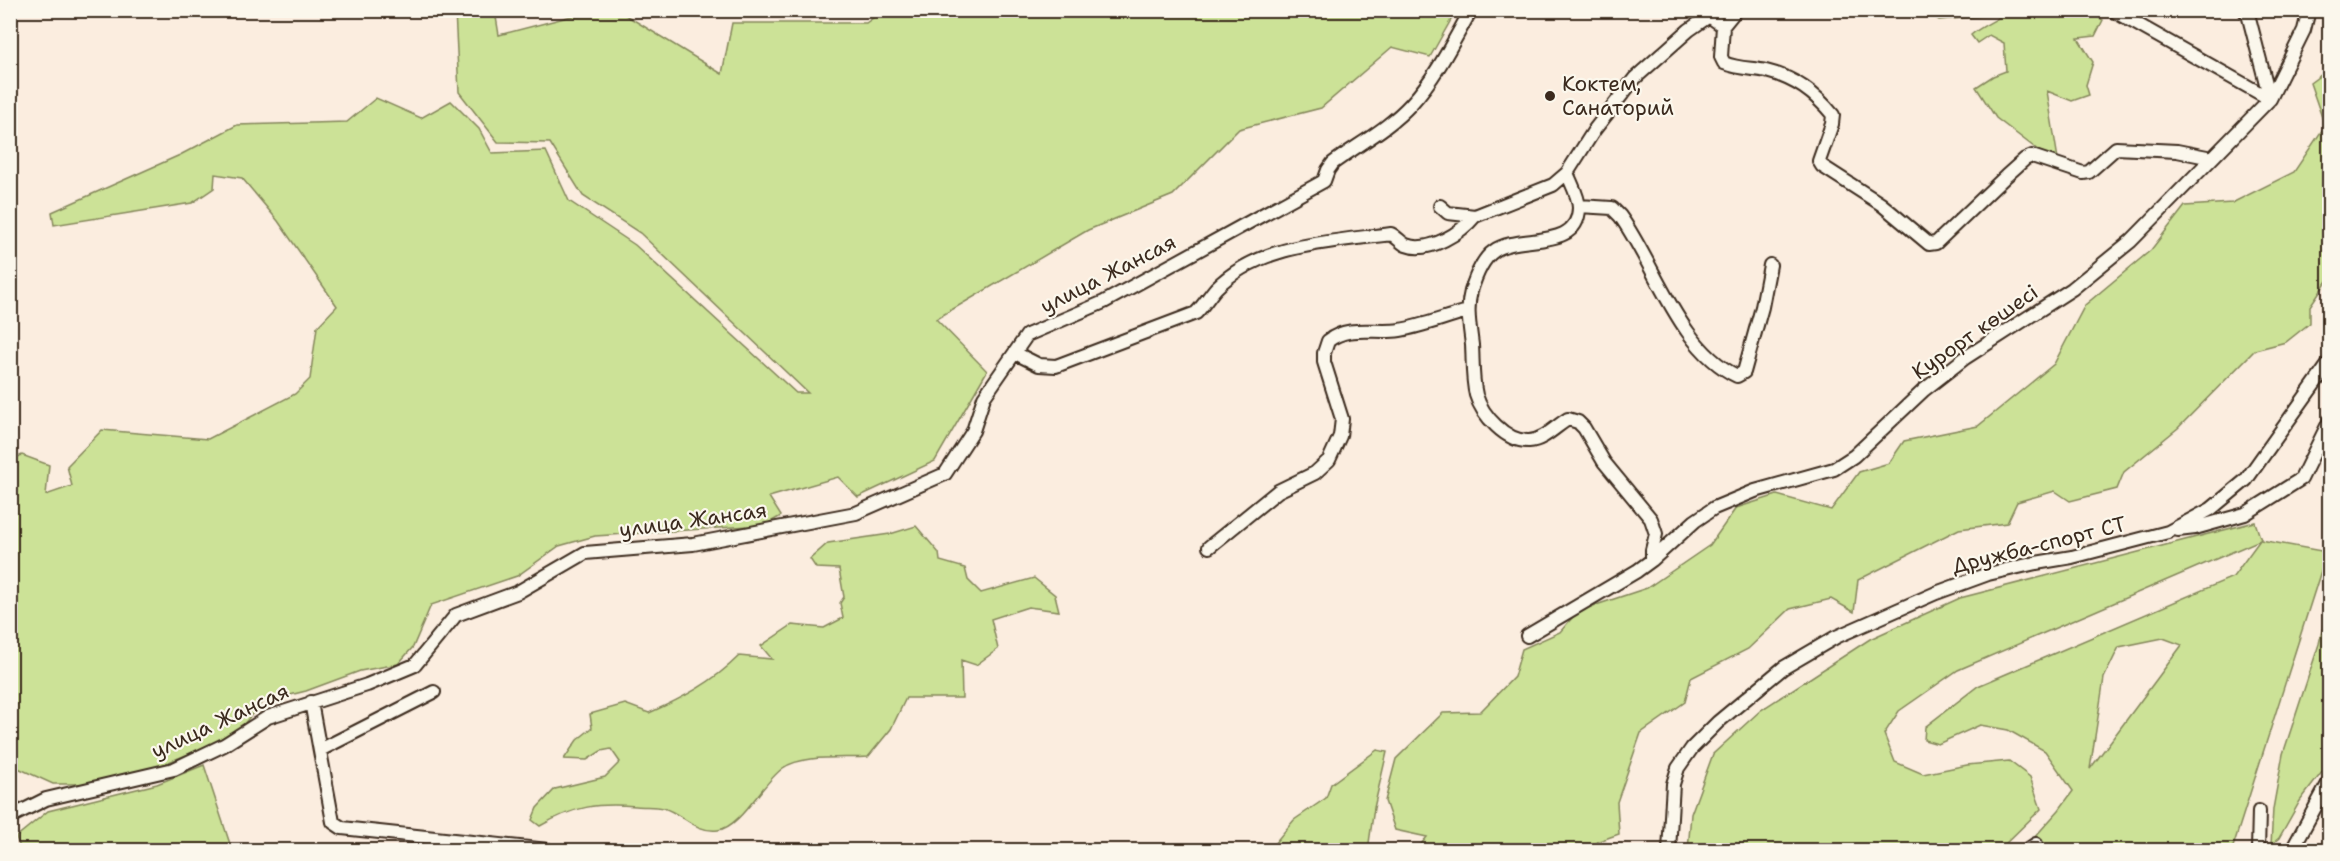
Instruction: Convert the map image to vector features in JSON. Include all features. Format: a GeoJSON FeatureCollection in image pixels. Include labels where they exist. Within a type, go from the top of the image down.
{"type":"FeatureCollection","features":[{"type":"Feature","properties":{"kind":"street","name":"улица Жансая"},"geometry":{"type":"LineString","coordinates":[[10,817],[46,799],[174,769],[224,745],[268,717],[367,685],[415,665],[456,615],[518,592],[585,554],[693,544],[856,513],[945,474],[973,431],[984,397],[1027,335],[1104,302],[1323,181],[1333,163],[1397,118],[1411,104],[1447,54],[1471,10]]}},
{"type":"Feature","properties":{"kind":"street"},"geometry":{"type":"LineString","coordinates":[[1737,10],[1723,26],[1721,57],[1724,63],[1743,69],[1766,71],[1793,80],[1816,95],[1833,115],[1833,124],[1819,161],[1822,166],[1881,204],[1929,244],[1936,243],[2006,176],[2025,159],[2032,156],[2083,173],[2088,172],[2115,148],[2177,151],[2212,158]]}},
{"type":"Feature","properties":{"kind":"street"},"geometry":{"type":"LineString","coordinates":[[2112,10],[2271,99]]}},
{"type":"Feature","properties":{"kind":"street"},"geometry":{"type":"LineString","coordinates":[[2244,10],[2248,14],[2271,99]]}},
{"type":"Feature","properties":{"kind":"street","name":"Курорт көшесі"},"geometry":{"type":"LineString","coordinates":[[1527,636],[1653,560],[1695,521],[1714,508],[1764,488],[1834,469],[1854,456],[1924,390],[1965,358],[2072,289],[2131,241],[2271,99],[2304,30],[2309,10]]}},
{"type":"Feature","properties":{"kind":"street"},"geometry":{"type":"LineString","coordinates":[[1015,353],[1039,365],[1056,366],[1196,313],[1207,303],[1216,289],[1248,265],[1280,252],[1309,244],[1391,234],[1404,244],[1413,247],[1456,235],[1475,216],[1553,185],[1567,173],[1595,129],[1635,78],[1710,13],[1723,26]]}},
{"type":"Feature","properties":{"kind":"street"},"geometry":{"type":"LineString","coordinates":[[1567,173],[1579,206],[1574,228],[1566,234],[1532,242],[1510,244],[1494,251],[1476,276],[1468,311],[1474,387],[1490,419],[1503,431],[1528,441],[1540,438],[1568,419],[1578,422],[1604,462],[1651,519],[1656,534],[1652,550],[1653,560]]}},
{"type":"Feature","properties":{"kind":"street"},"geometry":{"type":"LineString","coordinates":[[1440,206],[1448,213],[1475,216]]}},
{"type":"Feature","properties":{"kind":"street"},"geometry":{"type":"LineString","coordinates":[[1579,206],[1612,208],[1620,216],[1670,305],[1691,335],[1712,357],[1737,376],[1744,372],[1752,350],[1770,265]]}},
{"type":"Feature","properties":{"kind":"street"},"geometry":{"type":"LineString","coordinates":[[1209,547],[1278,491],[1315,473],[1329,460],[1340,436],[1342,419],[1324,362],[1328,342],[1341,334],[1359,330],[1400,330],[1468,311]]}},
{"type":"Feature","properties":{"kind":"street","name":"Дружба-спорт СТ"},"geometry":{"type":"LineString","coordinates":[[1669,850],[1673,784],[1678,768],[1692,748],[1718,722],[1783,668],[1836,637],[1936,592],[1988,574],[2036,562],[2072,557],[2168,532],[2211,509],[2246,480],[2330,362]]}},
{"type":"Feature","properties":{"kind":"street"},"geometry":{"type":"LineString","coordinates":[[2168,532],[2195,528],[2245,513],[2301,479],[2330,420]]}},
{"type":"Feature","properties":{"kind":"street"},"geometry":{"type":"LineString","coordinates":[[320,750],[434,692]]}},
{"type":"Feature","properties":{"kind":"street"},"geometry":{"type":"LineString","coordinates":[[311,702],[333,822],[342,828],[548,850]]}},
{"type":"Feature","properties":{"kind":"street"},"geometry":{"type":"LineString","coordinates":[[2292,850],[2330,780]]}},
{"type":"Feature","properties":{"kind":"street"},"geometry":{"type":"LineString","coordinates":[[2258,850],[2259,811]]}},
{"type":"Feature","properties":{"kind":"green space"},"geometry":{"type":"Polygon","coordinates":[[[884,10],[1456,11],[1430,57],[1392,47],[1321,108],[1239,129],[1173,195],[1088,230],[936,319],[987,371],[935,461],[858,497],[838,477],[769,497],[781,516],[765,525],[595,536],[559,546],[517,576],[431,605],[413,647],[398,664],[360,671],[306,691],[262,702],[239,730],[206,747],[154,768],[87,784],[53,784],[11,767],[11,460],[22,455],[49,465],[46,495],[72,486],[67,466],[102,430],[208,439],[295,394],[310,379],[317,327],[337,306],[278,221],[242,178],[215,174],[214,188],[192,203],[54,225],[52,212],[180,155],[237,125],[347,122],[376,98],[421,118],[451,101],[479,129],[492,153],[546,151],[569,201],[635,245],[796,393],[808,393],[640,233],[583,196],[550,143],[498,142],[459,92],[455,11],[495,11],[499,35],[591,11],[619,11],[722,74],[732,23],[866,23],[884,10]]]}},
{"type":"Feature","properties":{"kind":"green space"},"geometry":{"type":"Polygon","coordinates":[[[1924,11],[1992,11],[1995,15],[1939,20],[1924,11]]]}},
{"type":"Feature","properties":{"kind":"green space"},"geometry":{"type":"Polygon","coordinates":[[[2008,11],[2088,11],[2103,20],[2095,36],[2078,38],[2093,62],[2086,85],[2089,95],[2072,101],[2047,91],[2058,159],[2051,160],[1996,118],[1976,87],[2006,71],[2004,43],[1989,35],[1977,43],[1971,35],[2008,11]]]}},
{"type":"Feature","properties":{"kind":"green space"},"geometry":{"type":"Polygon","coordinates":[[[2329,69],[2329,278],[2310,306],[2310,323],[2286,342],[2255,350],[2178,428],[2124,472],[2117,489],[2070,501],[2055,491],[2017,502],[2007,523],[1959,529],[1858,580],[1854,612],[1831,599],[1790,609],[1748,649],[1691,678],[1685,702],[1641,733],[1617,802],[1619,834],[1599,841],[1587,850],[1416,850],[1427,837],[1395,830],[1385,801],[1396,759],[1443,713],[1480,712],[1514,677],[1522,649],[1560,632],[1578,611],[1647,588],[1710,545],[1736,508],[1777,495],[1831,510],[1859,472],[1889,463],[1904,441],[1978,426],[2054,364],[2085,305],[2151,250],[2185,206],[2232,203],[2294,172],[2325,126],[2310,83],[2329,69]]]}},
{"type":"Feature","properties":{"kind":"green space"},"geometry":{"type":"Polygon","coordinates":[[[2255,522],[2261,540],[2327,552],[2232,850],[2023,850],[2073,791],[2045,751],[2008,730],[1980,725],[1938,744],[1924,740],[1925,727],[1978,686],[2233,577],[2260,540],[1958,670],[1899,711],[1884,734],[1895,762],[1923,774],[1967,765],[2009,761],[2030,777],[2041,809],[1999,850],[1688,850],[1691,814],[1713,754],[1761,710],[1870,639],[1960,598],[2255,522]],[[2163,638],[2119,647],[2104,678],[2090,769],[2182,645],[2163,638]]]}},
{"type":"Feature","properties":{"kind":"green space"},"geometry":{"type":"Polygon","coordinates":[[[916,526],[939,553],[940,561],[965,568],[968,580],[981,593],[1034,578],[1055,595],[1059,611],[1028,607],[991,619],[998,649],[976,665],[961,660],[962,698],[906,698],[891,729],[868,757],[812,759],[791,764],[775,775],[743,813],[727,827],[718,830],[702,829],[663,808],[622,805],[586,807],[564,814],[540,826],[532,820],[537,808],[555,789],[605,777],[620,762],[611,749],[601,751],[587,760],[564,759],[577,740],[592,728],[590,714],[625,704],[649,713],[697,689],[739,656],[772,659],[761,646],[792,625],[824,628],[843,618],[840,603],[844,597],[839,569],[816,568],[810,559],[828,543],[890,534],[916,526]]]}},
{"type":"Feature","properties":{"kind":"green space"},"geometry":{"type":"Polygon","coordinates":[[[2329,600],[2329,763],[2300,801],[2279,838],[2271,845],[2273,809],[2283,754],[2319,644],[2329,600]]]}},
{"type":"Feature","properties":{"kind":"green space"},"geometry":{"type":"Polygon","coordinates":[[[1377,750],[1387,752],[1374,808],[1368,850],[1269,850],[1294,820],[1326,798],[1331,784],[1377,750]]]}},
{"type":"Feature","properties":{"kind":"green space"},"geometry":{"type":"Polygon","coordinates":[[[204,765],[232,850],[21,850],[16,837],[48,811],[157,784],[204,765]]]}},
{"type":"Feature","properties":{"kind":"place","name":"Коктем, Санаторий"},"geometry":{"type":"Point","coordinates":[1550,96]}}]}
